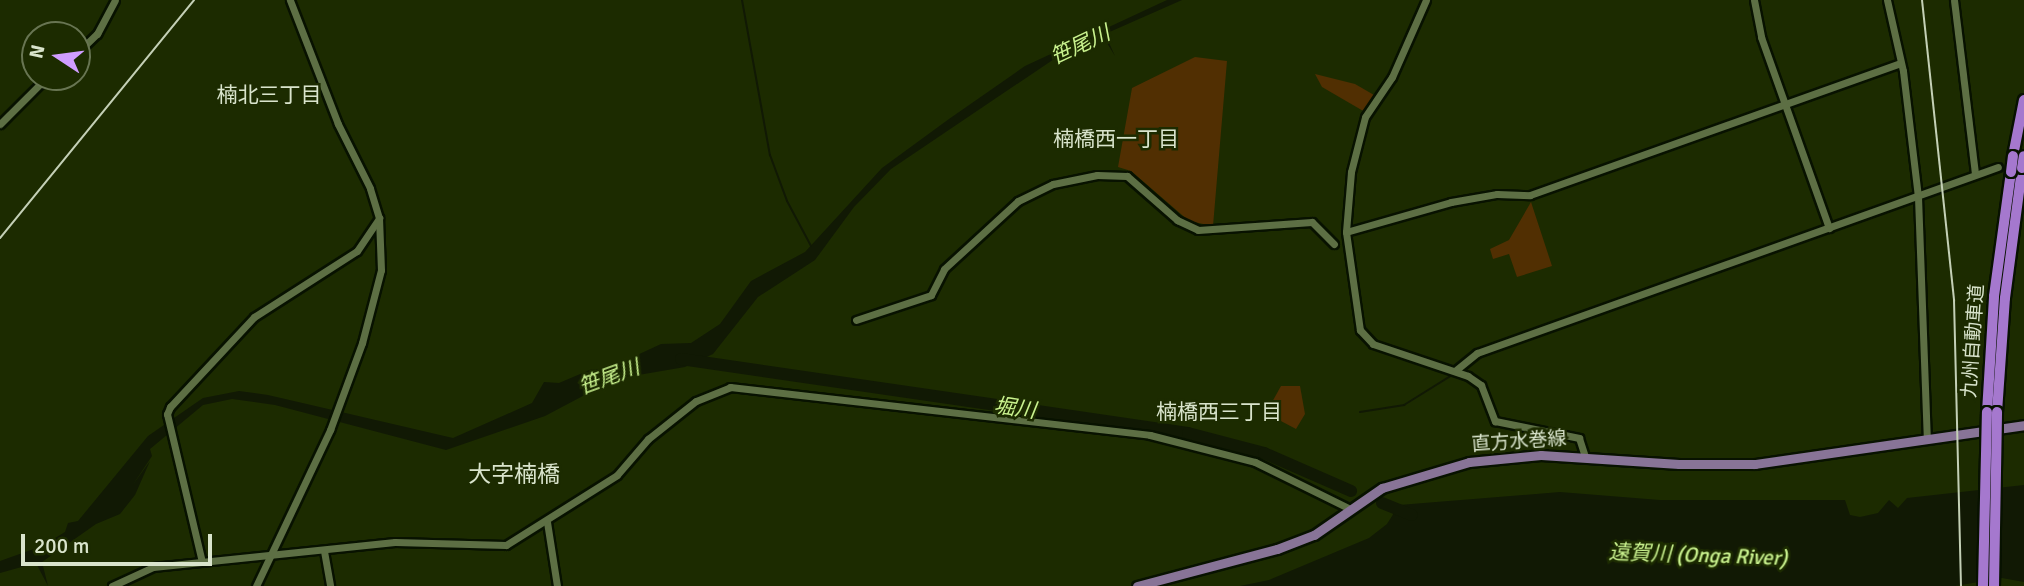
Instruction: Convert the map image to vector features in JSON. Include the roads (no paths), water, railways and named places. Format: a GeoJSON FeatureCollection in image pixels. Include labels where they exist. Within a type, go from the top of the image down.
{"type":"FeatureCollection","features":[{"type":"Feature","properties":{"kind":"highway","name":"九州自動車道"},"geometry":{"type":"LineString","coordinates":[[1983,586],[1992,412],[2022,168],[2019,156],[2024,100]]}},
{"type":"Feature","properties":{"kind":"highway","name":"九州自動車道"},"geometry":{"type":"LineString","coordinates":[[1994,586],[1994,296],[2011,172],[2019,156]]}},
{"type":"Feature","properties":{"kind":"main road","name":"直方水巻線"},"geometry":{"type":"LineString","coordinates":[[1137,586],[1277,549],[1314,535],[1382,488],[1436,469],[1501,457],[1585,456],[1721,466],[2024,425]]}},
{"type":"Feature","properties":{"kind":"street"},"geometry":{"type":"LineString","coordinates":[[91,40],[116,0]]}},
{"type":"Feature","properties":{"kind":"street"},"geometry":{"type":"LineString","coordinates":[[256,586],[277,548],[362,343],[381,270],[379,218],[370,188],[338,124],[290,0]]}},
{"type":"Feature","properties":{"kind":"street"},"geometry":{"type":"LineString","coordinates":[[1426,0],[1392,77],[1365,117],[1351,172],[1346,232],[1354,304],[1366,339],[1456,370],[1480,386],[1495,421],[1579,438],[1585,456]]}},
{"type":"Feature","properties":{"kind":"street"},"geometry":{"type":"LineString","coordinates":[[1754,0],[1757,25],[1829,228]]}},
{"type":"Feature","properties":{"kind":"street"},"geometry":{"type":"LineString","coordinates":[[1887,0],[1900,63],[1918,199],[1927,438]]}},
{"type":"Feature","properties":{"kind":"street"},"geometry":{"type":"LineString","coordinates":[[1954,0],[1975,174]]}},
{"type":"Feature","properties":{"kind":"street"},"geometry":{"type":"LineString","coordinates":[[1346,232],[1441,204],[1497,194],[1530,195],[1900,63]]}},
{"type":"Feature","properties":{"kind":"street"},"geometry":{"type":"LineString","coordinates":[[0,124],[33,91]]}},
{"type":"Feature","properties":{"kind":"street"},"geometry":{"type":"LineString","coordinates":[[1456,370],[1477,353],[1918,199],[1998,167]]}},
{"type":"Feature","properties":{"kind":"street"},"geometry":{"type":"LineString","coordinates":[[856,320],[931,295],[944,269],[1018,201],[1054,184],[1097,175],[1127,176],[1177,220],[1198,230],[1312,222],[1334,244]]}},
{"type":"Feature","properties":{"kind":"street"},"geometry":{"type":"LineString","coordinates":[[201,562],[167,414],[254,317],[357,251],[379,218]]}},
{"type":"Feature","properties":{"kind":"street"},"geometry":{"type":"LineString","coordinates":[[112,586],[153,567],[201,562],[273,557],[395,542],[506,545],[547,522],[617,475],[648,439],[696,401],[730,387],[1065,429],[1150,435],[1255,461],[1350,509]]}},
{"type":"Feature","properties":{"kind":"street"},"geometry":{"type":"LineString","coordinates":[[547,522],[557,586]]}},
{"type":"Feature","properties":{"kind":"street"},"geometry":{"type":"LineString","coordinates":[[324,551],[330,586]]}},
{"type":"Feature","properties":{"kind":"water","name":"笹尾川"},"geometry":{"type":"Polygon","coordinates":[[[1167,0],[1182,0],[1105,34],[1115,56],[1102,35],[1066,51],[891,169],[854,207],[815,260],[758,297],[713,354],[685,367],[615,379],[545,416],[446,450],[275,405],[232,399],[203,405],[150,449],[152,456],[132,486],[150,461],[135,495],[120,514],[96,524],[42,562],[48,586],[36,563],[0,573],[0,561],[42,546],[65,532],[68,523],[78,521],[148,436],[203,398],[239,391],[268,395],[453,438],[532,403],[544,382],[559,383],[592,369],[607,369],[661,344],[691,343],[720,324],[751,281],[805,252],[882,168],[949,119],[1025,66],[1167,0]]]}},
{"type":"Feature","properties":{"kind":"water","name":"遠賀川 (Onga River)"},"geometry":{"type":"Polygon","coordinates":[[[2024,485],[2024,582],[2002,578],[1955,586],[1240,586],[1269,580],[1369,538],[1387,524],[1399,505],[1560,492],[1660,500],[1845,500],[1850,515],[1860,517],[1878,513],[1889,500],[1898,508],[1907,498],[2024,485]]]}},
{"type":"Feature","properties":{"kind":"waterway"},"geometry":{"type":"LineString","coordinates":[[742,0],[770,155],[787,201],[811,246]]}},
{"type":"Feature","properties":{"kind":"waterway"},"geometry":{"type":"LineString","coordinates":[[1922,199],[2006,170]]}},
{"type":"Feature","properties":{"kind":"waterway"},"geometry":{"type":"LineString","coordinates":[[1477,357],[1914,202]]}},
{"type":"Feature","properties":{"kind":"waterway","name":"堀川"},"geometry":{"type":"LineString","coordinates":[[681,359],[1188,433],[1264,453],[1351,491]]}},
{"type":"Feature","properties":{"kind":"waterway"},"geometry":{"type":"LineString","coordinates":[[1360,412],[1404,405],[1452,375]]}},
{"type":"Feature","properties":{"kind":"waterway","name":"堀川"},"geometry":{"type":"LineString","coordinates":[[1382,503],[1412,515]]}},
{"type":"Feature","properties":{"kind":"tram line"},"geometry":{"type":"LineString","coordinates":[[0,238],[194,0]]}},
{"type":"Feature","properties":{"kind":"railway"},"geometry":{"type":"LineString","coordinates":[[1922,0],[1954,300],[1961,586]]}},
{"type":"Feature","properties":{"kind":"district","name":"楠北三丁目"},"geometry":{"type":"Point","coordinates":[269,95]}},
{"type":"Feature","properties":{"kind":"district","name":"楠橋西一丁目"},"geometry":{"type":"Point","coordinates":[1116,139]}},
{"type":"Feature","properties":{"kind":"district","name":"楠橋西三丁目"},"geometry":{"type":"Point","coordinates":[1219,412]}},
{"type":"Feature","properties":{"kind":"district","name":"大字楠橋"},"geometry":{"type":"Point","coordinates":[514,475]}}]}
